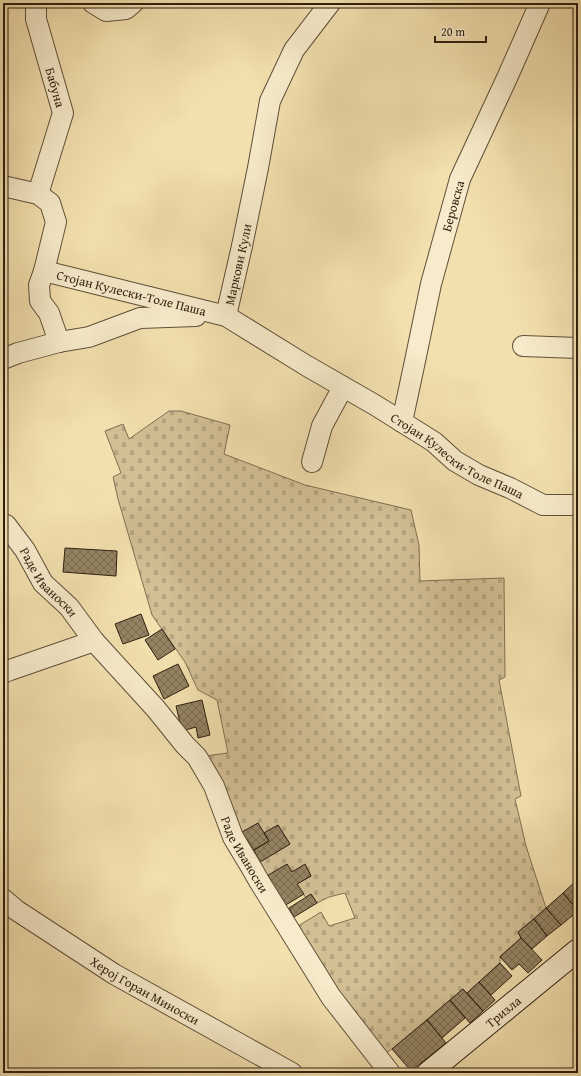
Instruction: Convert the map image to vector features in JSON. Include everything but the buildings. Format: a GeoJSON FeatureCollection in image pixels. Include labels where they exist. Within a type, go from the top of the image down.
{"type":"FeatureCollection","features":[{"type":"Feature","properties":{"kind":"street","name":"Бабуна"},"geometry":{"type":"LineString","coordinates":[[36,3],[36,19],[63,112],[38,194]]}},
{"type":"Feature","properties":{"kind":"street"},"geometry":{"type":"LineString","coordinates":[[93,3],[106,11],[126,9],[133,3]]}},
{"type":"Feature","properties":{"kind":"street","name":"Маркови Кули"},"geometry":{"type":"LineString","coordinates":[[3,359],[18,353],[59,342],[89,337],[140,318],[226,316],[258,168],[270,101],[294,50],[330,3]]}},
{"type":"Feature","properties":{"kind":"street","name":"Беровска"},"geometry":{"type":"LineString","coordinates":[[402,422],[431,284],[460,179],[540,3]]}},
{"type":"Feature","properties":{"kind":"street"},"geometry":{"type":"LineString","coordinates":[[3,186],[38,194]]}},
{"type":"Feature","properties":{"kind":"street","name":"Стојан Кулески-Толе Паша"},"geometry":{"type":"LineString","coordinates":[[38,194],[50,203],[56,222],[39,285],[40,301],[49,313],[59,342]]}},
{"type":"Feature","properties":{"kind":"street","name":"Стојан Кулески-Толе Паша"},"geometry":{"type":"LineString","coordinates":[[44,271],[226,316],[306,366],[375,405],[434,442],[455,461],[479,475],[510,488],[543,505],[578,505]]}},
{"type":"Feature","properties":{"kind":"street"},"geometry":{"type":"LineString","coordinates":[[522,346],[578,348]]}},
{"type":"Feature","properties":{"kind":"street"},"geometry":{"type":"LineString","coordinates":[[312,462],[322,426],[343,387]]}},
{"type":"Feature","properties":{"kind":"street","name":"Раде Иваноски"},"geometry":{"type":"LineString","coordinates":[[3,524],[6,525],[25,550],[43,582],[69,607],[94,641],[156,709],[185,745],[197,757],[214,786],[233,837],[259,881],[331,997],[390,1073]]}},
{"type":"Feature","properties":{"kind":"street"},"geometry":{"type":"LineString","coordinates":[[3,673],[94,641]]}},
{"type":"Feature","properties":{"kind":"street","name":"Херој Горан Миноски"},"geometry":{"type":"LineString","coordinates":[[3,899],[16,910],[114,974],[292,1073]]}},
{"type":"Feature","properties":{"kind":"street","name":"Тризла"},"geometry":{"type":"LineString","coordinates":[[428,1073],[578,950]]}},
{"type":"Feature","properties":{"kind":"green space"},"geometry":{"type":"Polygon","coordinates":[[[169,411],[181,411],[230,425],[224,454],[305,485],[411,510],[419,545],[420,581],[504,578],[505,677],[499,680],[521,796],[515,799],[526,846],[546,908],[518,932],[521,938],[500,956],[500,963],[467,993],[463,989],[392,1049],[378,1058],[290,931],[321,912],[329,926],[355,918],[345,893],[329,897],[317,903],[311,894],[306,898],[297,884],[311,876],[305,865],[292,872],[265,877],[251,867],[290,844],[278,825],[264,833],[258,824],[233,837],[197,757],[228,753],[217,700],[198,690],[185,662],[152,615],[113,477],[121,473],[105,431],[123,424],[129,439],[169,411]]]}}]}
